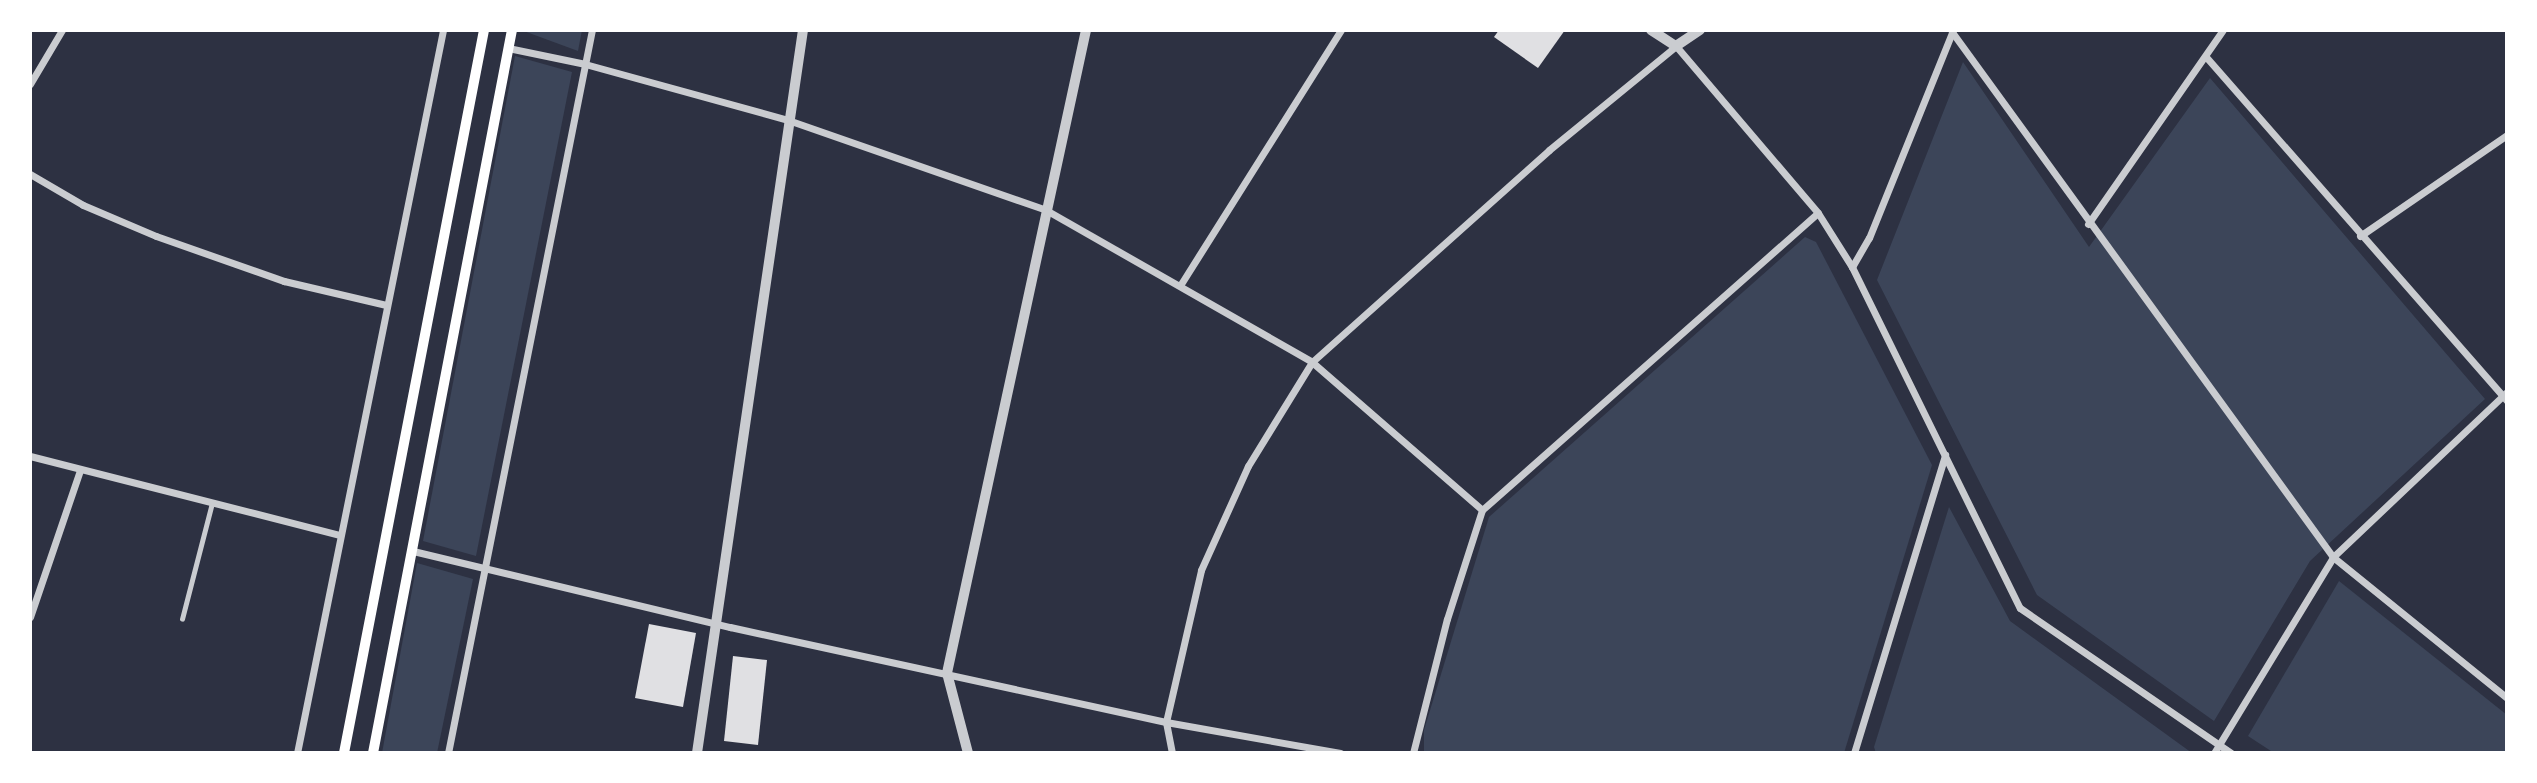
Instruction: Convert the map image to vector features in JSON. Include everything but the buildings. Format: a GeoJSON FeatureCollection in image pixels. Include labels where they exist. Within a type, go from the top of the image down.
{"type":"FeatureCollection","features":[{"type":"Feature","properties":{"kind":"main road"},"geometry":{"type":"LineString","coordinates":[[344,753],[484,30]]}},
{"type":"Feature","properties":{"kind":"main road"},"geometry":{"type":"LineString","coordinates":[[373,753],[512,30]]}},
{"type":"Feature","properties":{"kind":"street"},"geometry":{"type":"LineString","coordinates":[[30,84],[62,30]]}},
{"type":"Feature","properties":{"kind":"street"},"geometry":{"type":"LineString","coordinates":[[297,753],[443,30]]}},
{"type":"Feature","properties":{"kind":"street"},"geometry":{"type":"LineString","coordinates":[[448,753],[487,569],[592,30]]}},
{"type":"Feature","properties":{"kind":"street"},"geometry":{"type":"LineString","coordinates":[[697,753],[803,30]]}},
{"type":"Feature","properties":{"kind":"street"},"geometry":{"type":"LineString","coordinates":[[968,753],[947,673],[1086,30]]}},
{"type":"Feature","properties":{"kind":"street"},"geometry":{"type":"LineString","coordinates":[[1181,284],[1341,30]]}},
{"type":"Feature","properties":{"kind":"street"},"geometry":{"type":"LineString","coordinates":[[1651,30],[1676,46],[1818,213],[1852,267],[2020,608],[2217,749],[2231,753]]}},
{"type":"Feature","properties":{"kind":"street"},"geometry":{"type":"LineString","coordinates":[[1172,753],[1166,722],[1200,570],[1248,466],[1312,362],[1549,150],[1676,46],[1700,30]]}},
{"type":"Feature","properties":{"kind":"street"},"geometry":{"type":"LineString","coordinates":[[2088,224],[2207,58],[2223,30]]}},
{"type":"Feature","properties":{"kind":"street"},"geometry":{"type":"LineString","coordinates":[[1952,31],[2088,224],[2333,557],[2507,698]]}},
{"type":"Feature","properties":{"kind":"street"},"geometry":{"type":"LineString","coordinates":[[1852,267],[1869,238],[1952,31]]}},
{"type":"Feature","properties":{"kind":"street"},"geometry":{"type":"LineString","coordinates":[[508,48],[585,64],[788,120],[1046,210],[1181,284],[1312,362],[1482,510]]}},
{"type":"Feature","properties":{"kind":"street"},"geometry":{"type":"LineString","coordinates":[[2207,58],[2360,236],[2506,396],[2333,557],[2217,749]]}},
{"type":"Feature","properties":{"kind":"street"},"geometry":{"type":"LineString","coordinates":[[2360,236],[2507,135]]}},
{"type":"Feature","properties":{"kind":"street"},"geometry":{"type":"LineString","coordinates":[[30,174],[83,205],[156,236],[284,281],[386,305]]}},
{"type":"Feature","properties":{"kind":"street"},"geometry":{"type":"LineString","coordinates":[[1413,753],[1447,619],[1482,510],[1818,213]]}},
{"type":"Feature","properties":{"kind":"street"},"geometry":{"type":"LineString","coordinates":[[1854,753],[1945,455]]}},
{"type":"Feature","properties":{"kind":"street"},"geometry":{"type":"LineString","coordinates":[[30,456],[340,535]]}},
{"type":"Feature","properties":{"kind":"street"},"geometry":{"type":"LineString","coordinates":[[30,617],[80,470]]}},
{"type":"Feature","properties":{"kind":"street"},"geometry":{"type":"LineString","coordinates":[[413,551],[714,624],[1166,722],[1340,753]]}},
{"type":"Feature","properties":{"kind":"lane"},"geometry":{"type":"LineString","coordinates":[[183,619],[212,503]]}},
{"type":"Feature","properties":{"kind":"shaded area"},"geometry":{"type":"Polygon","coordinates":[[[521,30],[582,30],[578,51],[521,30]]]}},
{"type":"Feature","properties":{"kind":"shaded area"},"geometry":{"type":"Polygon","coordinates":[[[515,56],[572,72],[476,556],[423,541],[515,56]]]}},
{"type":"Feature","properties":{"kind":"shaded area"},"geometry":{"type":"Polygon","coordinates":[[[1963,62],[2089,247],[2210,78],[2485,399],[2310,561],[2214,721],[2037,595],[1877,280],[1963,62]]]}},
{"type":"Feature","properties":{"kind":"shaded area"},"geometry":{"type":"Polygon","coordinates":[[[1805,237],[1816,242],[1932,465],[1844,753],[1424,753],[1424,730],[1489,517],[1805,237]]]}},
{"type":"Feature","properties":{"kind":"shaded area"},"geometry":{"type":"Polygon","coordinates":[[[1949,507],[2010,621],[2192,753],[1876,753],[1874,747],[1949,507]]]}},
{"type":"Feature","properties":{"kind":"shaded area"},"geometry":{"type":"Polygon","coordinates":[[[417,563],[473,579],[437,753],[382,753],[417,563]]]}},
{"type":"Feature","properties":{"kind":"shaded area"},"geometry":{"type":"Polygon","coordinates":[[[2339,581],[2507,715],[2507,753],[2274,753],[2248,736],[2339,581]]]}}]}
